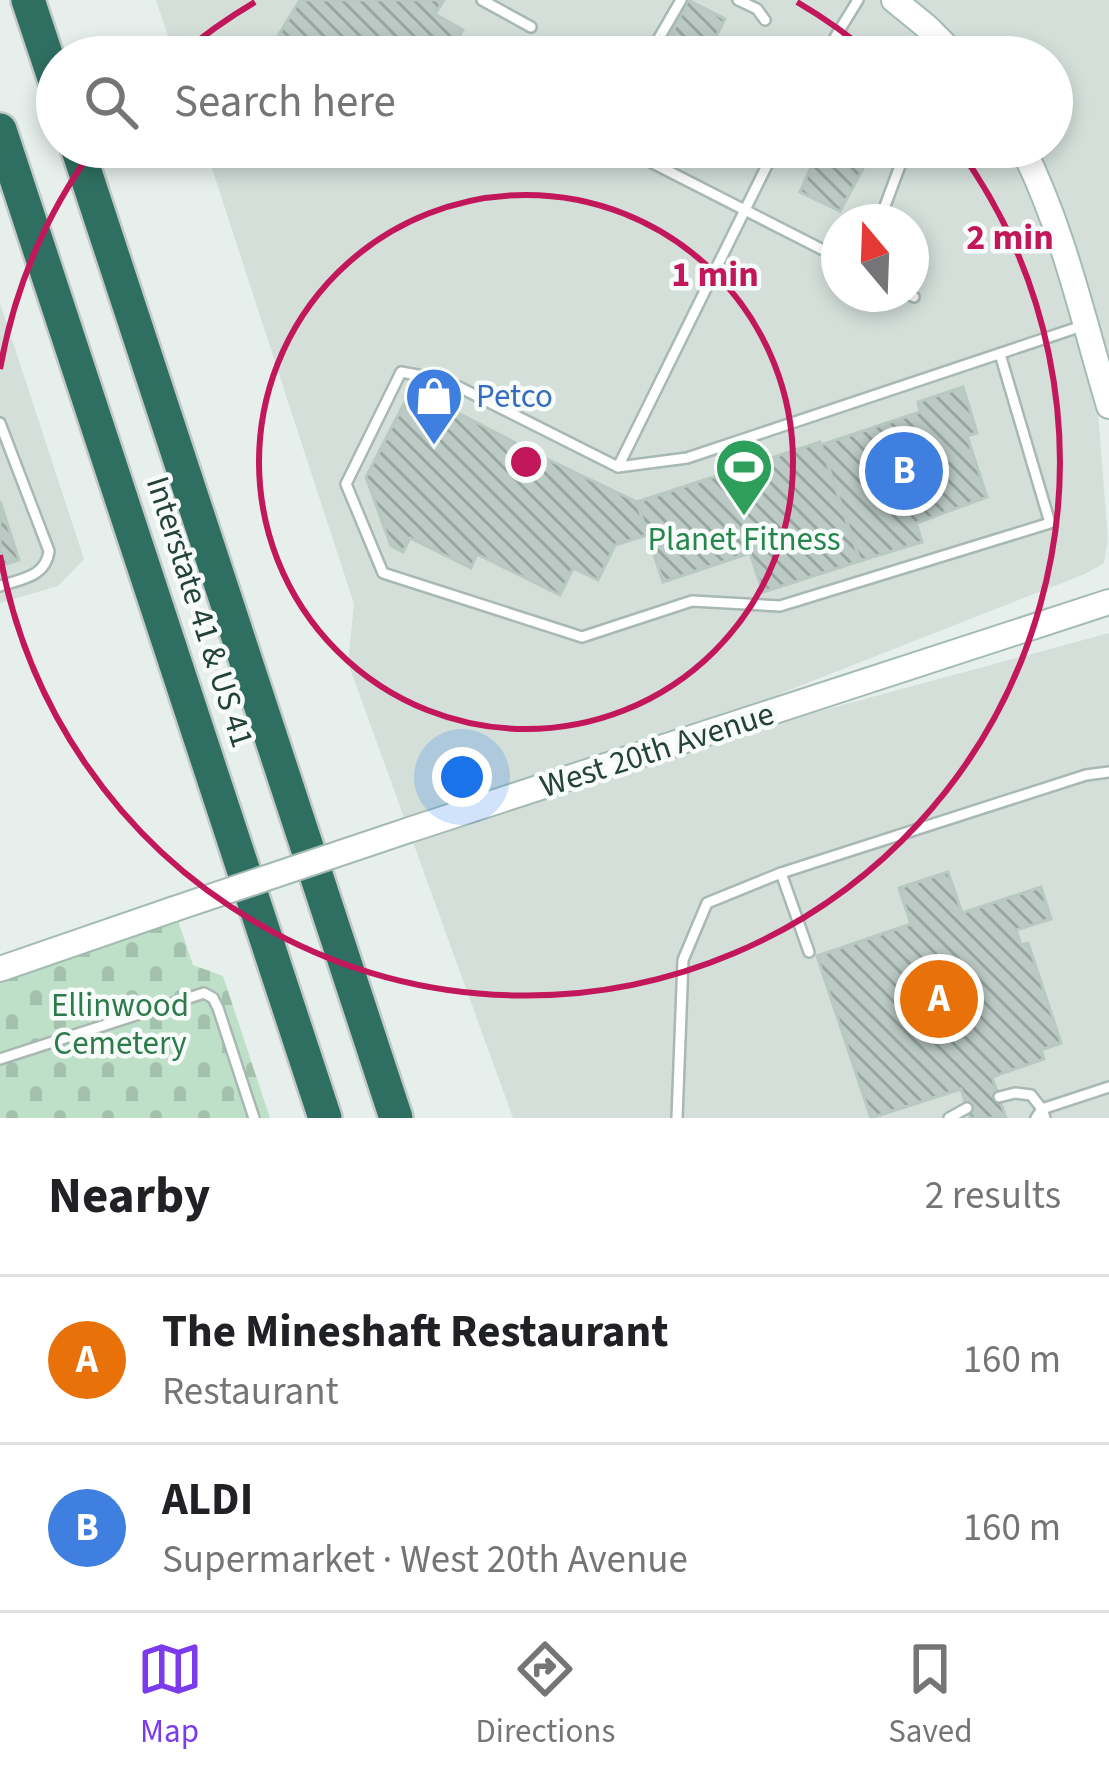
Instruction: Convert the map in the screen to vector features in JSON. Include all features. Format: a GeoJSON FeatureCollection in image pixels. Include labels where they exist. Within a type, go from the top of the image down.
{"type":"FeatureCollection","features":[{"type":"Feature","properties":{"kind":"highway"},"geometry":{"type":"LineString","coordinates":[[28,0],[40,36]]}},
{"type":"Feature","properties":{"kind":"highway","name":"Interstate 41 & US 41"},"geometry":{"type":"LineString","coordinates":[[0,130],[325,1118]]}},
{"type":"Feature","properties":{"kind":"highway"},"geometry":{"type":"LineString","coordinates":[[84,168],[396,1118]]}},
{"type":"Feature","properties":{"kind":"street"},"geometry":{"type":"LineString","coordinates":[[894,0],[936,36]]}},
{"type":"Feature","properties":{"kind":"street"},"geometry":{"type":"LineString","coordinates":[[1032,168],[1085,325],[1101,351],[1109,406]]}},
{"type":"Feature","properties":{"kind":"street","name":"West 20th Avenue"},"geometry":{"type":"LineString","coordinates":[[0,968],[1109,602]]}},
{"type":"Feature","properties":{"kind":"lane"},"geometry":{"type":"LineString","coordinates":[[482,0],[531,27]]}},
{"type":"Feature","properties":{"kind":"lane"},"geometry":{"type":"LineString","coordinates":[[661,36],[681,0]]}},
{"type":"Feature","properties":{"kind":"lane"},"geometry":{"type":"LineString","coordinates":[[738,0],[757,9],[765,20]]}},
{"type":"Feature","properties":{"kind":"lane"},"geometry":{"type":"LineString","coordinates":[[836,36],[858,0]]}},
{"type":"Feature","properties":{"kind":"lane"},"geometry":{"type":"LineString","coordinates":[[663,168],[821,249]]}},
{"type":"Feature","properties":{"kind":"lane"},"geometry":{"type":"LineString","coordinates":[[618,467],[765,168]]}},
{"type":"Feature","properties":{"kind":"lane"},"geometry":{"type":"LineString","coordinates":[[886,204],[899,168]]}},
{"type":"Feature","properties":{"kind":"lane"},"geometry":{"type":"LineString","coordinates":[[1000,354],[1050,523],[780,606],[692,601],[582,638],[383,573],[346,484],[401,372],[446,380],[618,467],[687,458],[1085,325]]}},
{"type":"Feature","properties":{"kind":"lane"},"geometry":{"type":"LineString","coordinates":[[0,423],[49,551],[48,562],[36,574],[0,586]]}},
{"type":"Feature","properties":{"kind":"lane"},"geometry":{"type":"LineString","coordinates":[[676,1118],[683,960],[707,903],[782,873],[1086,775],[1109,772]]}},
{"type":"Feature","properties":{"kind":"lane"},"geometry":{"type":"LineString","coordinates":[[782,873],[809,952]]}},
{"type":"Feature","properties":{"kind":"lane"},"geometry":{"type":"LineString","coordinates":[[0,1059],[204,993],[218,1008],[254,1118]]}},
{"type":"Feature","properties":{"kind":"lane"},"geometry":{"type":"LineString","coordinates":[[1000,1097],[1031,1095],[1041,1115],[1109,1087]]}},
{"type":"Feature","properties":{"kind":"lane"},"geometry":{"type":"LineString","coordinates":[[949,1118],[967,1108]]}},
{"type":"Feature","properties":{"kind":"shaded area"},"geometry":{"type":"Polygon","coordinates":[[[156,0],[1109,0],[1109,406],[1094,362],[1108,539],[1104,563],[547,785],[1109,633],[1109,1118],[513,1118],[348,663],[354,604],[212,168],[1073,168],[1073,36],[168,36],[156,0]]]}},
{"type":"Feature","properties":{"kind":"shaded area"},"geometry":{"type":"Polygon","coordinates":[[[0,303],[84,559],[58,586],[0,603],[0,303]]]}},
{"type":"Feature","properties":{"kind":"green space","name":"Ellinwood Cemetery"},"geometry":{"type":"Polygon","coordinates":[[[174,909],[193,965],[223,976],[270,1118],[0,1118],[0,969],[174,909]]]}},
{"type":"Feature","properties":{"kind":"building"},"geometry":{"type":"Polygon","coordinates":[[[300,0],[444,0],[435,14],[463,30],[459,36],[278,36],[300,0]]]}},
{"type":"Feature","properties":{"kind":"building"},"geometry":{"type":"Polygon","coordinates":[[[688,0],[725,19],[716,36],[670,36],[688,0]]]}},
{"type":"Feature","properties":{"kind":"building"},"geometry":{"type":"Polygon","coordinates":[[[811,168],[863,168],[844,204],[825,204],[800,192],[811,168]]]}},
{"type":"Feature","properties":{"kind":"building"},"geometry":{"type":"Polygon","coordinates":[[[963,387],[977,433],[967,436],[987,497],[916,523],[922,542],[860,561],[821,445],[920,412],[918,402],[963,387]]]}},
{"type":"Feature","properties":{"kind":"building"},"geometry":{"type":"Polygon","coordinates":[[[409,394],[443,411],[446,407],[518,444],[515,449],[528,455],[530,451],[637,502],[647,535],[615,545],[598,580],[573,568],[560,595],[477,554],[471,568],[410,538],[403,552],[391,546],[366,477],[409,394]]]}},
{"type":"Feature","properties":{"kind":"building","name":"Planet Fitness"},"geometry":{"type":"Polygon","coordinates":[[[820,442],[860,561],[763,592],[750,553],[663,582],[637,502],[820,442]]]}},
{"type":"Feature","properties":{"kind":"building"},"geometry":{"type":"Polygon","coordinates":[[[0,501],[19,560],[0,566],[0,501]]]}},
{"type":"Feature","properties":{"kind":"building"},"geometry":{"type":"Polygon","coordinates":[[[948,872],[962,913],[1041,887],[1051,919],[1016,930],[1021,945],[1028,943],[1061,1043],[1041,1050],[1044,1059],[992,1077],[1006,1118],[970,1118],[961,1089],[871,1118],[817,956],[911,924],[899,888],[948,872]]]}},
{"type":"Feature","properties":{"kind":"place","name":"Petco"},"geometry":{"type":"Point","coordinates":[434,447]}},
{"type":"Feature","properties":{"kind":"place","name":"ALDI"},"geometry":{"type":"Point","coordinates":[904,471]}},
{"type":"Feature","properties":{"kind":"place","name":"Planet Fitness"},"geometry":{"type":"Point","coordinates":[744,518]}},
{"type":"Feature","properties":{"kind":"place","name":"The Mineshaft Restaurant"},"geometry":{"type":"Point","coordinates":[939,999]}}]}
